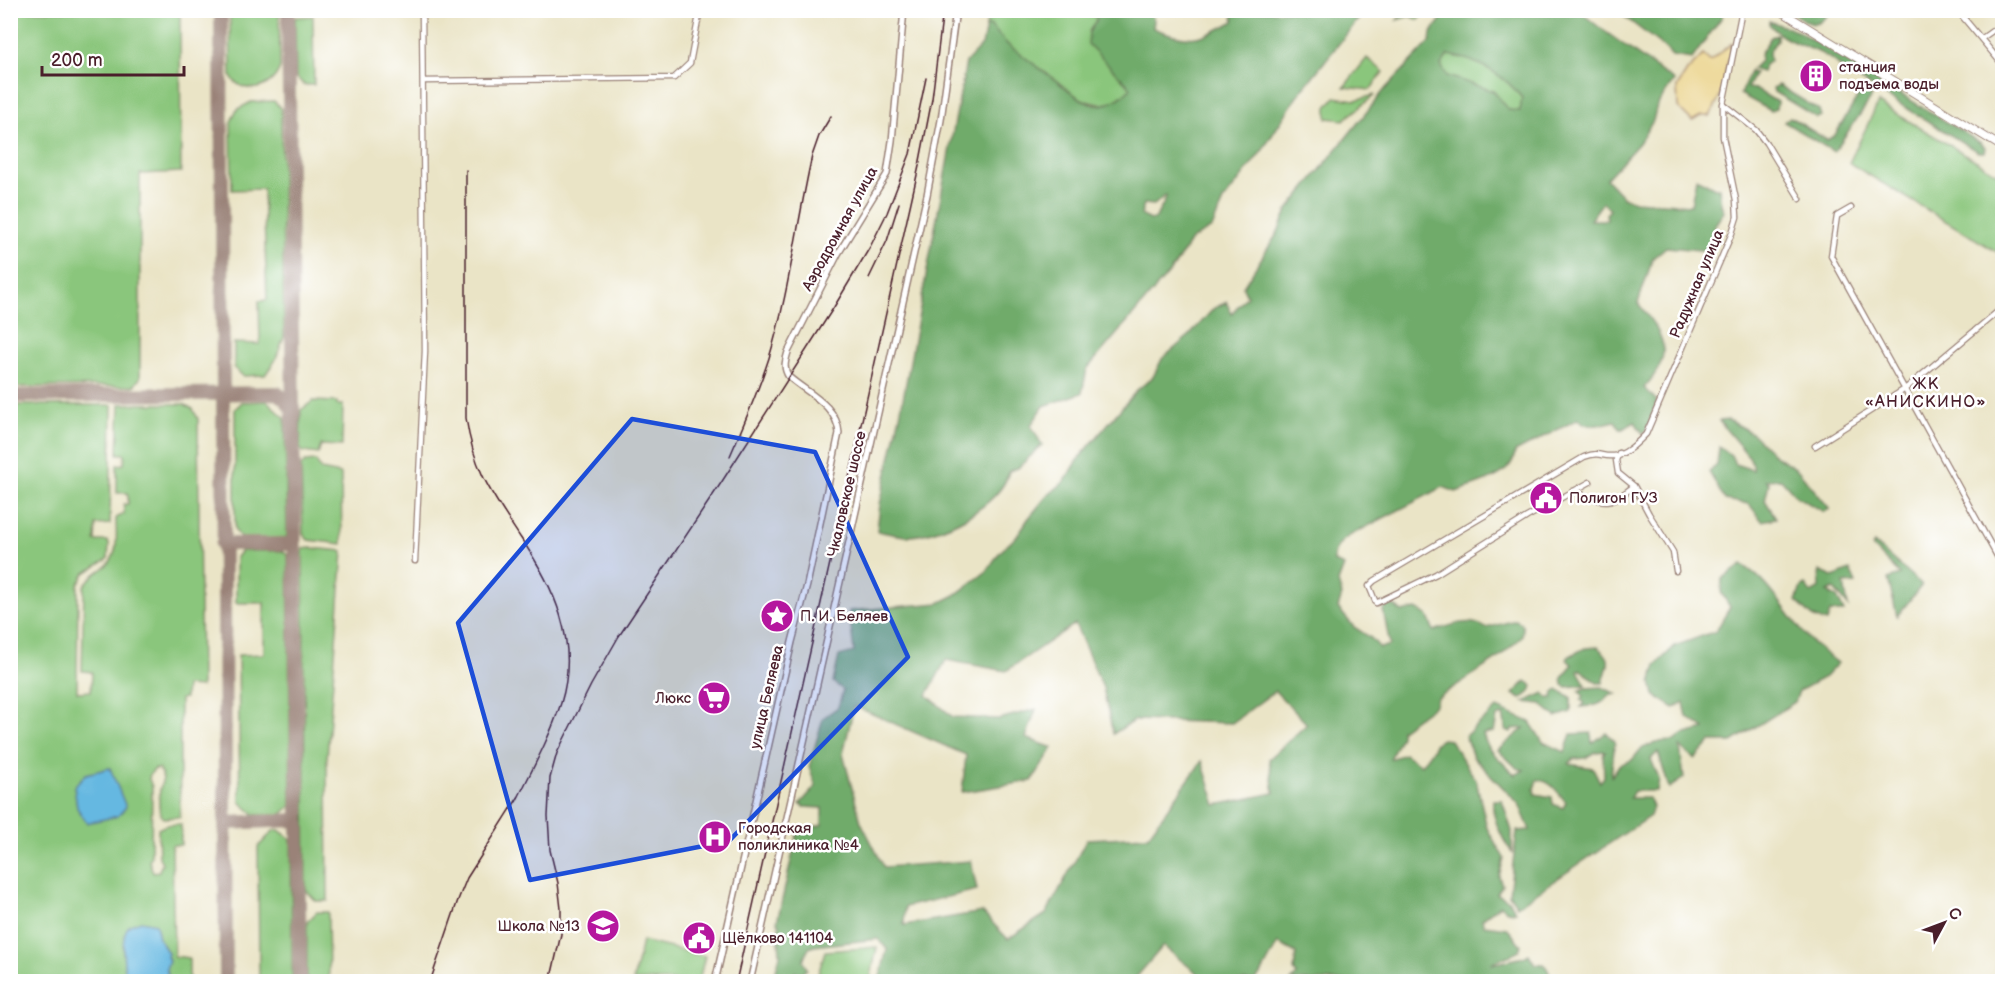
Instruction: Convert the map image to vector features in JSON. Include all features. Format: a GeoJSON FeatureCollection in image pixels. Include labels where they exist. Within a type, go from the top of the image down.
{"type":"FeatureCollection","features":[{"type":"Feature","properties":{"kind":"main road"},"geometry":{"type":"LineString","coordinates":[[1779,10],[2002,145]]}},
{"type":"Feature","properties":{"kind":"street"},"geometry":{"type":"LineString","coordinates":[[415,561],[425,351],[422,10]]}},
{"type":"Feature","properties":{"kind":"street"},"geometry":{"type":"LineString","coordinates":[[423,81],[674,78],[690,63],[700,10]]}},
{"type":"Feature","properties":{"kind":"street","name":"Аэродромная улица"},"geometry":{"type":"LineString","coordinates":[[836,418],[823,404],[792,380],[784,368],[788,352],[838,254],[886,174],[891,150],[904,10]]}},
{"type":"Feature","properties":{"kind":"street","name":"Чкаловское шоссе"},"geometry":{"type":"LineString","coordinates":[[750,981],[927,195],[943,109],[956,10]]}},
{"type":"Feature","properties":{"kind":"street","name":"Радужная улица"},"geometry":{"type":"LineString","coordinates":[[1619,453],[1634,446],[1646,434],[1737,217],[1736,200],[1723,137],[1723,104],[1742,10]]}},
{"type":"Feature","properties":{"kind":"street"},"geometry":{"type":"LineString","coordinates":[[1958,10],[2002,64]]}},
{"type":"Feature","properties":{"kind":"street"},"geometry":{"type":"LineString","coordinates":[[1981,39],[2002,24]]}},
{"type":"Feature","properties":{"kind":"street"},"geometry":{"type":"LineString","coordinates":[[1723,104],[1756,130],[1800,200]]}},
{"type":"Feature","properties":{"kind":"street"},"geometry":{"type":"LineString","coordinates":[[1851,208],[1837,216],[1831,256],[2002,566]]}},
{"type":"Feature","properties":{"kind":"street"},"geometry":{"type":"LineString","coordinates":[[1815,446],[1905,389],[2002,308]]}},
{"type":"Feature","properties":{"kind":"street","name":"улица Беляева"},"geometry":{"type":"LineString","coordinates":[[715,981],[807,585],[839,433],[836,418]]}},
{"type":"Feature","properties":{"kind":"street"},"geometry":{"type":"LineString","coordinates":[[1590,482],[1436,574],[1376,603],[1369,586],[1374,581],[1584,457],[1597,453],[1615,456],[1619,453]]}},
{"type":"Feature","properties":{"kind":"street"},"geometry":{"type":"LineString","coordinates":[[1619,453],[1616,460],[1618,473],[1634,486],[1673,552],[1676,571]]}},
{"type":"Feature","properties":{"kind":"street"},"geometry":{"type":"LineString","coordinates":[[1573,491],[1605,503],[1619,498],[1634,486]]}},
{"type":"Feature","properties":{"kind":"highlighted area"},"geometry":{"type":"Polygon","coordinates":[[[632,419],[815,452],[908,657],[729,841],[530,880],[458,623],[632,419]]]}},
{"type":"Feature","properties":{"kind":"green space"},"geometry":{"type":"Polygon","coordinates":[[[1723,10],[1722,17],[1692,59],[1672,56],[1617,11],[1723,10]]]}},
{"type":"Feature","properties":{"kind":"green space"},"geometry":{"type":"Polygon","coordinates":[[[1830,10],[1825,18],[1815,24],[1806,22],[1789,11],[1830,10]]]}},
{"type":"Feature","properties":{"kind":"green space"},"geometry":{"type":"Polygon","coordinates":[[[10,11],[180,11],[181,172],[140,174],[140,378],[134,386],[11,387],[10,11]]]}},
{"type":"Feature","properties":{"kind":"green space"},"geometry":{"type":"Polygon","coordinates":[[[230,11],[279,11],[280,67],[271,81],[258,88],[244,87],[231,77],[230,11]]]}},
{"type":"Feature","properties":{"kind":"green space"},"geometry":{"type":"Polygon","coordinates":[[[988,11],[1089,11],[1097,18],[1089,32],[1131,88],[1119,98],[1106,103],[1093,103],[1078,97],[1007,44],[990,25],[986,26],[988,11]]]}},
{"type":"Feature","properties":{"kind":"green space"},"geometry":{"type":"Polygon","coordinates":[[[1089,11],[1150,11],[1154,20],[1153,28],[1176,36],[1195,37],[1203,36],[1234,21],[1232,11],[1365,11],[1298,95],[1262,151],[1223,201],[1212,228],[1191,240],[1173,268],[1087,369],[1082,393],[1044,406],[1031,425],[1042,445],[1018,468],[1009,471],[1004,484],[994,496],[967,517],[951,525],[919,535],[905,536],[877,531],[880,504],[900,415],[966,62],[982,45],[986,26],[990,25],[1007,44],[1078,97],[1091,104],[1102,105],[1118,99],[1131,88],[1088,44],[1089,32],[1097,19],[1089,11]],[[1166,195],[1154,205],[1144,204],[1141,215],[1150,220],[1156,218],[1166,195]]]}},
{"type":"Feature","properties":{"kind":"green space"},"geometry":{"type":"Polygon","coordinates":[[[1404,11],[1421,11],[1423,14],[1419,20],[1410,16],[1397,20],[1404,11]]]}},
{"type":"Feature","properties":{"kind":"green space"},"geometry":{"type":"Polygon","coordinates":[[[1447,11],[1579,11],[1674,81],[1657,105],[1653,121],[1639,143],[1606,179],[1623,197],[1635,201],[1691,205],[1696,178],[1719,188],[1724,212],[1714,226],[1718,232],[1711,251],[1666,247],[1653,258],[1638,303],[1660,335],[1663,354],[1654,375],[1644,388],[1657,401],[1643,434],[1635,422],[1621,430],[1615,421],[1591,425],[1578,419],[1515,452],[1513,461],[1501,474],[1456,492],[1443,487],[1349,536],[1340,544],[1335,554],[1334,562],[1344,566],[1338,582],[1342,595],[1338,608],[1354,627],[1371,638],[1380,648],[1390,645],[1383,610],[1390,604],[1402,612],[1416,609],[1427,615],[1434,631],[1460,623],[1474,623],[1486,628],[1516,620],[1521,623],[1522,637],[1497,659],[1437,698],[1435,705],[1401,730],[1401,736],[1390,759],[1405,754],[1421,765],[1434,744],[1442,739],[1450,740],[1476,780],[1487,828],[1504,858],[1499,876],[1502,885],[1497,894],[1509,900],[1516,912],[1507,911],[1500,905],[1482,919],[1484,925],[1507,928],[1521,945],[1519,951],[1492,964],[1529,954],[1535,964],[1544,964],[1550,975],[1549,981],[1291,981],[1297,975],[1294,970],[1296,953],[1278,943],[1261,974],[1254,981],[1207,981],[1163,946],[1133,981],[879,981],[887,949],[878,939],[809,948],[803,960],[807,969],[802,973],[795,972],[791,981],[773,981],[780,955],[779,940],[774,938],[780,925],[777,922],[798,830],[822,825],[822,808],[804,807],[800,804],[816,786],[809,767],[823,718],[838,707],[843,690],[833,682],[839,656],[854,652],[849,611],[939,603],[955,595],[987,571],[999,553],[1017,536],[1046,497],[1065,481],[1080,457],[1107,425],[1137,390],[1153,377],[1162,359],[1190,335],[1214,308],[1227,302],[1231,314],[1247,296],[1243,287],[1277,234],[1287,211],[1386,88],[1430,42],[1431,33],[1447,11]],[[1448,55],[1441,65],[1447,76],[1493,91],[1509,110],[1520,111],[1522,98],[1498,75],[1469,60],[1448,55]],[[1603,202],[1590,220],[1607,220],[1606,214],[1610,210],[1603,202]],[[1075,624],[1006,671],[946,660],[927,695],[953,717],[999,719],[1036,709],[1026,738],[1053,748],[1032,781],[962,792],[966,755],[854,706],[843,754],[861,822],[884,867],[971,861],[977,890],[905,907],[904,925],[982,912],[1008,939],[1046,914],[1087,839],[1148,836],[1202,761],[1216,805],[1274,793],[1269,759],[1307,724],[1275,691],[1232,723],[1135,720],[1113,734],[1103,688],[1075,624]]]}},
{"type":"Feature","properties":{"kind":"green space"},"geometry":{"type":"Polygon","coordinates":[[[313,16],[314,85],[304,85],[296,77],[295,17],[313,16]]]}},
{"type":"Feature","properties":{"kind":"green space"},"geometry":{"type":"Polygon","coordinates":[[[1769,21],[1799,32],[1981,143],[1985,147],[1984,152],[1978,152],[1842,69],[1828,57],[1782,36],[1769,24],[1769,21]]]}},
{"type":"Feature","properties":{"kind":"green space"},"geometry":{"type":"Polygon","coordinates":[[[1777,35],[1777,40],[1769,52],[1770,61],[1764,66],[1762,72],[1752,69],[1761,60],[1760,54],[1771,37],[1777,35]]]}},
{"type":"Feature","properties":{"kind":"green space"},"geometry":{"type":"Polygon","coordinates":[[[1448,55],[1479,64],[1507,82],[1522,98],[1520,112],[1509,110],[1493,91],[1447,76],[1441,65],[1448,55]]]}},
{"type":"Feature","properties":{"kind":"green space"},"geometry":{"type":"Polygon","coordinates":[[[1367,58],[1384,72],[1370,90],[1344,87],[1367,58]]]}},
{"type":"Feature","properties":{"kind":"green space"},"geometry":{"type":"Polygon","coordinates":[[[1750,72],[1755,73],[1747,88],[1755,89],[1777,102],[1776,109],[1771,111],[1740,94],[1750,72]]]}},
{"type":"Feature","properties":{"kind":"green space"},"geometry":{"type":"Polygon","coordinates":[[[1778,85],[1819,110],[1821,116],[1817,118],[1774,92],[1773,88],[1778,85]]]}},
{"type":"Feature","properties":{"kind":"green space"},"geometry":{"type":"Polygon","coordinates":[[[1862,90],[1872,97],[1834,152],[1784,122],[1790,117],[1827,140],[1835,135],[1862,90]]]}},
{"type":"Feature","properties":{"kind":"green space"},"geometry":{"type":"Polygon","coordinates":[[[1375,95],[1344,120],[1327,118],[1327,107],[1335,97],[1355,100],[1375,95]]]}},
{"type":"Feature","properties":{"kind":"green space"},"geometry":{"type":"Polygon","coordinates":[[[274,101],[281,108],[284,337],[275,361],[265,375],[243,376],[234,368],[234,343],[260,344],[259,301],[267,300],[263,189],[232,190],[231,122],[238,109],[251,102],[274,101]]]}},
{"type":"Feature","properties":{"kind":"green space"},"geometry":{"type":"Polygon","coordinates":[[[1878,103],[2002,176],[2002,255],[1849,163],[1878,103]]]}},
{"type":"Feature","properties":{"kind":"green space"},"geometry":{"type":"Polygon","coordinates":[[[267,401],[285,418],[287,536],[283,539],[248,540],[242,538],[235,529],[235,409],[242,402],[267,401]]]}},
{"type":"Feature","properties":{"kind":"green space"},"geometry":{"type":"Polygon","coordinates":[[[313,401],[337,402],[337,405],[343,405],[342,446],[321,445],[318,454],[304,452],[300,449],[301,410],[313,401]]]}},
{"type":"Feature","properties":{"kind":"green space"},"geometry":{"type":"Polygon","coordinates":[[[120,404],[184,404],[193,409],[198,419],[201,687],[186,686],[185,698],[180,699],[180,817],[163,818],[159,810],[163,778],[159,769],[155,769],[150,774],[149,779],[152,787],[149,861],[153,872],[159,871],[162,863],[159,857],[158,829],[166,825],[181,824],[181,845],[172,845],[174,956],[189,958],[189,981],[170,981],[166,969],[169,960],[168,953],[159,939],[156,924],[123,946],[126,981],[11,982],[11,405],[112,405],[110,524],[96,525],[95,541],[109,543],[108,559],[85,573],[78,585],[77,692],[91,691],[92,672],[82,671],[84,586],[113,557],[116,544],[116,518],[124,514],[124,504],[128,504],[128,493],[117,493],[117,465],[124,464],[125,454],[118,454],[120,404]]]}},
{"type":"Feature","properties":{"kind":"green space"},"geometry":{"type":"Polygon","coordinates":[[[1728,420],[1752,433],[1773,454],[1797,469],[1830,509],[1824,512],[1797,497],[1781,479],[1765,480],[1769,483],[1765,500],[1776,518],[1762,521],[1749,504],[1725,500],[1709,472],[1717,465],[1719,447],[1731,455],[1735,464],[1753,470],[1750,458],[1719,421],[1728,420]]]}},
{"type":"Feature","properties":{"kind":"green space"},"geometry":{"type":"Polygon","coordinates":[[[316,461],[321,470],[341,474],[342,544],[308,540],[303,534],[301,466],[305,462],[316,461]]]}},
{"type":"Feature","properties":{"kind":"green space"},"geometry":{"type":"Polygon","coordinates":[[[1874,543],[1922,585],[1897,616],[1888,579],[1900,575],[1872,546],[1874,543]]]}},
{"type":"Feature","properties":{"kind":"green space"},"geometry":{"type":"Polygon","coordinates":[[[303,549],[343,551],[327,758],[328,901],[316,901],[306,890],[303,549]]]}},
{"type":"Feature","properties":{"kind":"green space"},"geometry":{"type":"Polygon","coordinates":[[[241,551],[282,551],[288,555],[291,806],[281,815],[255,815],[240,802],[238,655],[264,654],[264,603],[236,603],[236,557],[241,551]]]}},
{"type":"Feature","properties":{"kind":"green space"},"geometry":{"type":"Polygon","coordinates":[[[1742,565],[1753,572],[1809,639],[1838,663],[1825,677],[1799,691],[1795,702],[1732,742],[1711,742],[1695,759],[1680,747],[1684,778],[1669,788],[1658,752],[1651,759],[1659,779],[1657,791],[1634,791],[1630,798],[1649,798],[1653,807],[1650,816],[1517,906],[1509,894],[1517,831],[1530,830],[1519,804],[1473,757],[1465,736],[1497,708],[1530,722],[1543,742],[1565,752],[1571,734],[1591,733],[1592,743],[1606,733],[1615,741],[1611,777],[1619,765],[1632,760],[1641,749],[1656,742],[1674,741],[1682,735],[1705,729],[1687,717],[1684,703],[1674,708],[1654,695],[1651,682],[1656,665],[1675,646],[1716,631],[1730,607],[1721,592],[1722,579],[1742,565]],[[1503,715],[1497,717],[1494,732],[1483,734],[1488,748],[1515,775],[1524,770],[1517,768],[1498,750],[1524,728],[1512,729],[1511,732],[1506,730],[1503,715]],[[1605,751],[1596,752],[1586,758],[1573,759],[1569,764],[1593,768],[1600,782],[1604,777],[1603,755],[1605,751]],[[1537,780],[1535,794],[1552,797],[1553,804],[1563,808],[1566,802],[1546,782],[1537,780]]]}},
{"type":"Feature","properties":{"kind":"green space"},"geometry":{"type":"Polygon","coordinates":[[[1850,570],[1856,583],[1844,584],[1848,606],[1834,589],[1827,592],[1837,597],[1844,612],[1830,612],[1827,622],[1814,618],[1796,601],[1801,587],[1805,585],[1811,593],[1820,588],[1819,571],[1833,577],[1850,570]]]}},
{"type":"Feature","properties":{"kind":"green space"},"geometry":{"type":"Polygon","coordinates":[[[1598,647],[1608,660],[1603,683],[1597,683],[1581,670],[1578,671],[1586,685],[1567,687],[1563,685],[1562,678],[1572,665],[1566,658],[1585,648],[1598,647]]]}},
{"type":"Feature","properties":{"kind":"green space"},"geometry":{"type":"Polygon","coordinates":[[[1526,681],[1533,686],[1529,693],[1521,699],[1513,694],[1526,681]]]}},
{"type":"Feature","properties":{"kind":"green space"},"geometry":{"type":"Polygon","coordinates":[[[1602,687],[1616,694],[1608,696],[1596,705],[1581,707],[1585,703],[1581,700],[1584,696],[1578,691],[1602,687]]]}},
{"type":"Feature","properties":{"kind":"green space"},"geometry":{"type":"Polygon","coordinates":[[[1558,690],[1571,697],[1571,712],[1556,717],[1541,704],[1524,702],[1544,693],[1548,698],[1553,698],[1554,692],[1558,690]]]}},
{"type":"Feature","properties":{"kind":"green space"},"geometry":{"type":"Polygon","coordinates":[[[1493,800],[1502,800],[1512,831],[1512,852],[1498,828],[1493,800]]]}},
{"type":"Feature","properties":{"kind":"green space"},"geometry":{"type":"Polygon","coordinates":[[[274,830],[279,830],[291,839],[292,981],[259,981],[258,847],[274,830]]]}},
{"type":"Feature","properties":{"kind":"green space"},"geometry":{"type":"Polygon","coordinates":[[[317,912],[328,912],[329,981],[307,981],[307,922],[317,912]]]}},
{"type":"Feature","properties":{"kind":"green space"},"geometry":{"type":"Polygon","coordinates":[[[642,941],[705,956],[699,981],[633,981],[642,941]]]}},
{"type":"Feature","properties":{"kind":"green space"},"geometry":{"type":"Polygon","coordinates":[[[877,947],[870,981],[801,981],[817,978],[825,951],[877,947]]]}},
{"type":"Feature","properties":{"kind":"sand"},"geometry":{"type":"Polygon","coordinates":[[[1732,43],[1721,94],[1710,116],[1701,116],[1692,121],[1678,107],[1677,87],[1687,71],[1703,55],[1710,61],[1732,43]]]}},
{"type":"Feature","properties":{"kind":"water"},"geometry":{"type":"Polygon","coordinates":[[[110,768],[126,807],[118,816],[87,823],[77,808],[74,786],[86,774],[110,768]]]}},
{"type":"Feature","properties":{"kind":"water"},"geometry":{"type":"Polygon","coordinates":[[[141,921],[156,924],[159,939],[168,953],[169,960],[166,969],[170,981],[126,981],[124,938],[128,927],[141,921]]]}},
{"type":"Feature","properties":{"kind":"taxiway"},"geometry":{"type":"LineString","coordinates":[[221,10],[226,982]]}},
{"type":"Feature","properties":{"kind":"taxiway"},"geometry":{"type":"LineString","coordinates":[[288,10],[300,982]]}},
{"type":"Feature","properties":{"kind":"taxiway"},"geometry":{"type":"LineString","coordinates":[[10,396],[277,393],[286,400],[293,411]]}},
{"type":"Feature","properties":{"kind":"taxiway"},"geometry":{"type":"LineString","coordinates":[[222,544],[294,544]]}},
{"type":"Feature","properties":{"kind":"taxiway"},"geometry":{"type":"LineString","coordinates":[[225,823],[297,820]]}},
{"type":"Feature","properties":{"kind":"railway"},"geometry":{"type":"LineString","coordinates":[[736,982],[919,166],[932,99],[943,10]]}},
{"type":"Feature","properties":{"kind":"railway"},"geometry":{"type":"LineString","coordinates":[[550,982],[561,934],[561,909],[558,883],[550,850],[548,816],[550,778],[557,753],[619,636],[721,483],[870,247],[887,213],[910,154],[926,78]]}},
{"type":"Feature","properties":{"kind":"railway"},"geometry":{"type":"LineString","coordinates":[[730,456],[756,396],[769,358],[782,309],[812,156],[819,136],[831,116]]}},
{"type":"Feature","properties":{"kind":"railway"},"geometry":{"type":"LineString","coordinates":[[466,170],[466,418],[469,437],[479,468],[553,595],[565,637],[567,658],[566,680],[557,716],[516,802]]}},
{"type":"Feature","properties":{"kind":"railway"},"geometry":{"type":"LineString","coordinates":[[869,278],[887,241],[899,203]]}},
{"type":"Feature","properties":{"kind":"railway"},"geometry":{"type":"LineString","coordinates":[[430,982],[467,878],[519,796]]}},
{"type":"Feature","properties":{"kind":"place","name":"станция подъема воды"},"geometry":{"type":"Point","coordinates":[1816,76]}},
{"type":"Feature","properties":{"kind":"place","name":"Полигон ГУЗ"},"geometry":{"type":"Point","coordinates":[1546,498]}},
{"type":"Feature","properties":{"kind":"place","name":"П. И. Беляев"},"geometry":{"type":"Point","coordinates":[777,616]}},
{"type":"Feature","properties":{"kind":"place","name":"Люкс"},"geometry":{"type":"Point","coordinates":[714,698]}},
{"type":"Feature","properties":{"kind":"place","name":"Городская поликлиника №4"},"geometry":{"type":"Point","coordinates":[715,837]}},
{"type":"Feature","properties":{"kind":"place","name":"Школа №13"},"geometry":{"type":"Point","coordinates":[603,926]}},
{"type":"Feature","properties":{"kind":"place","name":"Щёлково 141104"},"geometry":{"type":"Point","coordinates":[699,938]}},
{"type":"Feature","properties":{"kind":"district","name":"ЖК «АНИСКИНО»"},"geometry":{"type":"Point","coordinates":[1926,393]}}]}
